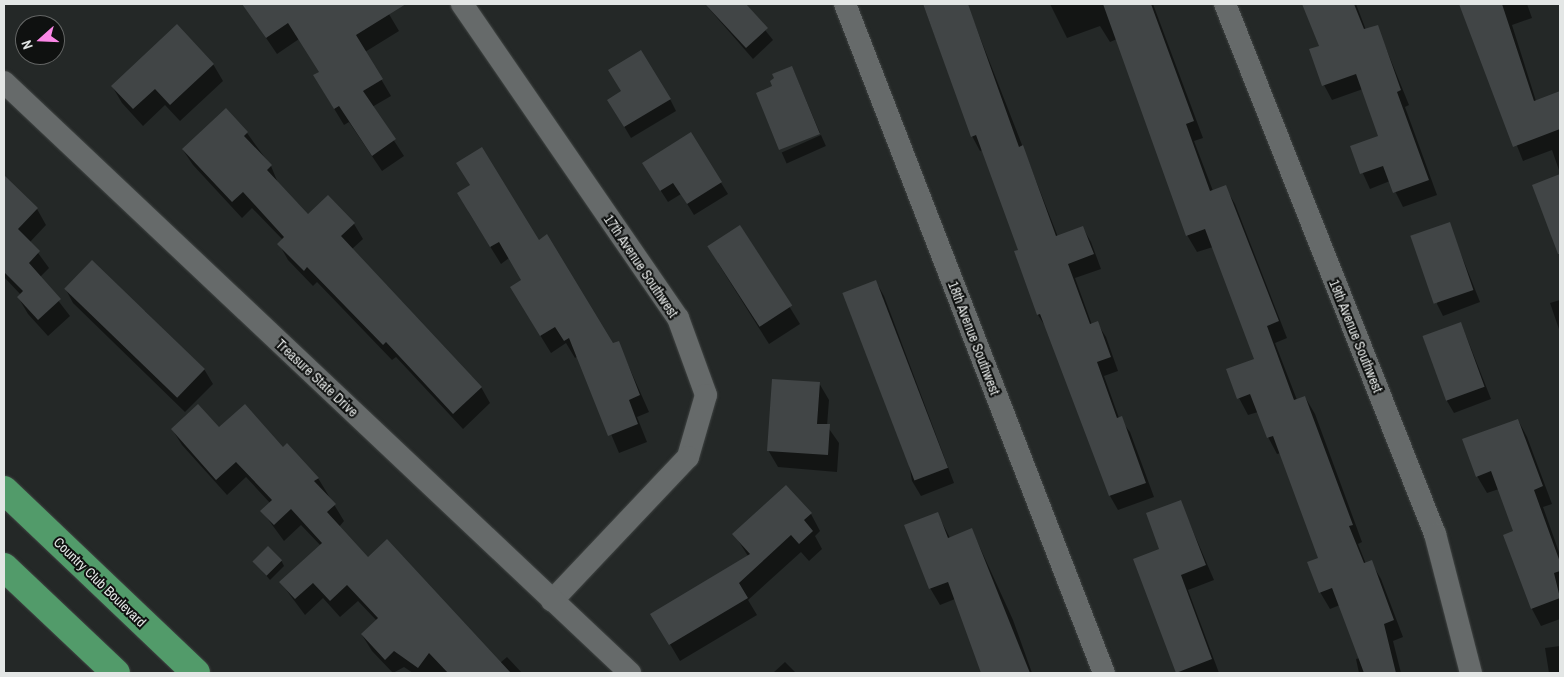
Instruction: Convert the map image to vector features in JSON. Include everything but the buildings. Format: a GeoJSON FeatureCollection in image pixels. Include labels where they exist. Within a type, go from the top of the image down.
{"type":"FeatureCollection","features":[{"type":"Feature","properties":{"kind":"highway","name":"Country Club Boulevard"},"geometry":{"type":"LineString","coordinates":[[4,490],[196,673]]}},
{"type":"Feature","properties":{"kind":"highway"},"geometry":{"type":"LineString","coordinates":[[4,567],[116,673]]}},
{"type":"Feature","properties":{"kind":"highway"},"geometry":{"type":"LineString","coordinates":[[76,636],[98,673]]}},
{"type":"Feature","properties":{"kind":"street","name":"17th Avenue Southwest"},"geometry":{"type":"LineString","coordinates":[[462,4],[678,318],[706,395],[688,457],[552,601]]}},
{"type":"Feature","properties":{"kind":"street","name":"18th Avenue Southwest"},"geometry":{"type":"LineString","coordinates":[[845,4],[1104,673]]}},
{"type":"Feature","properties":{"kind":"street","name":"19th Avenue Southwest"},"geometry":{"type":"LineString","coordinates":[[1225,4],[1435,534],[1471,673]]}},
{"type":"Feature","properties":{"kind":"street","name":"Treasure State Drive"},"geometry":{"type":"LineString","coordinates":[[4,82],[630,673]]}}]}
